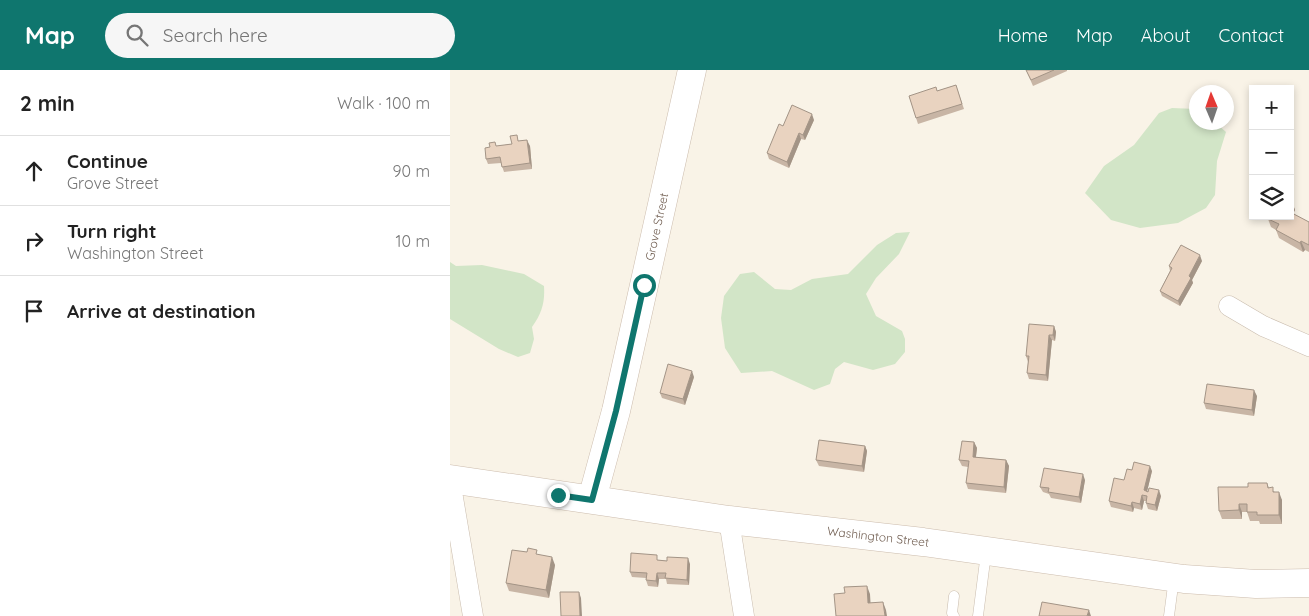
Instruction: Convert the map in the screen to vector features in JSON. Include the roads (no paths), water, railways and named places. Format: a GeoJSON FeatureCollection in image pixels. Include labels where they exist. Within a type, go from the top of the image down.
{"type":"FeatureCollection","features":[{"type":"Feature","properties":{"kind":"main road","name":"Grove Street"},"geometry":{"type":"LineString","coordinates":[[592,500],[616,411],[692,70]]}},
{"type":"Feature","properties":{"kind":"main road","name":"Washington Street"},"geometry":{"type":"LineString","coordinates":[[450,480],[729,520],[922,542],[1174,578],[1256,584],[1309,583]]}},
{"type":"Feature","properties":{"kind":"street"},"geometry":{"type":"LineString","coordinates":[[1229,306],[1262,326],[1309,346]]}},
{"type":"Feature","properties":{"kind":"street"},"geometry":{"type":"LineString","coordinates":[[450,480],[472,616]]}},
{"type":"Feature","properties":{"kind":"street"},"geometry":{"type":"LineString","coordinates":[[729,520],[744,616]]}},
{"type":"Feature","properties":{"kind":"lane"},"geometry":{"type":"LineString","coordinates":[[978,616],[986,552]]}},
{"type":"Feature","properties":{"kind":"lane"},"geometry":{"type":"LineString","coordinates":[[1169,616],[1174,578]]}},
{"type":"Feature","properties":{"kind":"lane"},"geometry":{"type":"LineString","coordinates":[[954,596],[952,613],[954,616]]}}]}
